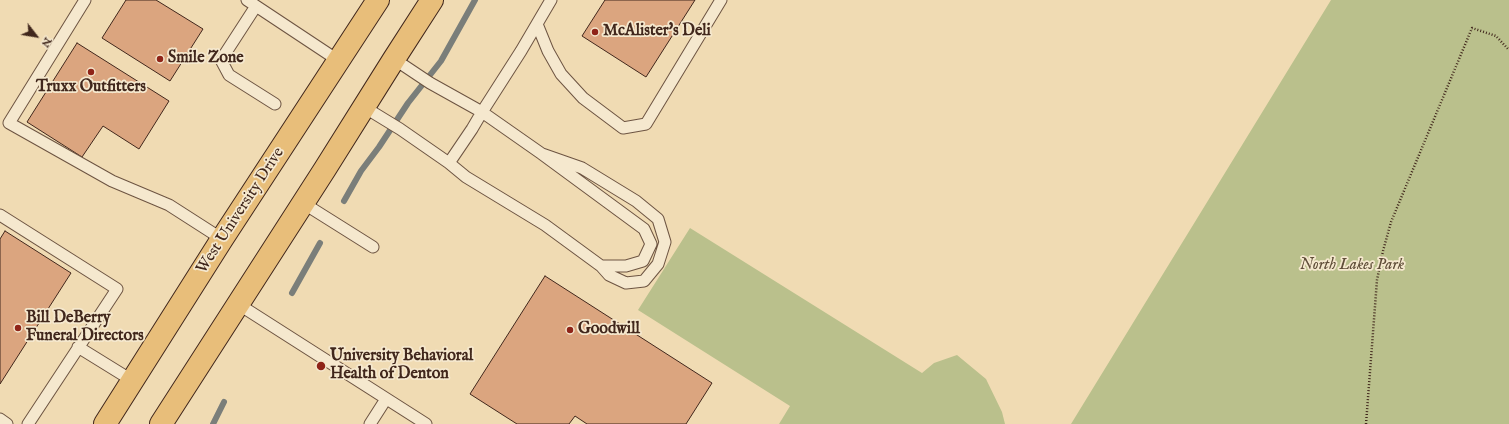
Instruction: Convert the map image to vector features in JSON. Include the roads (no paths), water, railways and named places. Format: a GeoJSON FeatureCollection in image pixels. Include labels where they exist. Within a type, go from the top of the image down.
{"type":"FeatureCollection","features":[{"type":"Feature","properties":{"kind":"main road","name":"West University Drive"},"geometry":{"type":"LineString","coordinates":[[105,424],[222,239],[378,0]]}},
{"type":"Feature","properties":{"kind":"main road"},"geometry":{"type":"LineString","coordinates":[[161,424],[304,203],[432,0]]}},
{"type":"Feature","properties":{"kind":"lane"},"geometry":{"type":"LineString","coordinates":[[85,0],[9,123],[112,181],[170,205],[222,239]]}},
{"type":"Feature","properties":{"kind":"lane"},"geometry":{"type":"LineString","coordinates":[[449,163],[551,0]]}},
{"type":"Feature","properties":{"kind":"lane"},"geometry":{"type":"LineString","coordinates":[[537,24],[548,52],[561,74],[583,98],[623,128],[646,124],[721,0]]}},
{"type":"Feature","properties":{"kind":"lane"},"geometry":{"type":"LineString","coordinates":[[275,104],[229,75],[221,60],[251,3],[339,61]]}},
{"type":"Feature","properties":{"kind":"lane"},"geometry":{"type":"LineString","coordinates":[[394,59],[430,83],[482,112],[644,229],[651,244],[643,261],[626,266],[601,266]]}},
{"type":"Feature","properties":{"kind":"lane"},"geometry":{"type":"LineString","coordinates":[[364,107],[449,163],[466,177],[545,226],[601,266],[608,275],[626,283],[644,281],[658,264],[665,242],[658,219],[636,201],[582,168],[542,154]]}},
{"type":"Feature","properties":{"kind":"lane"},"geometry":{"type":"LineString","coordinates":[[304,203],[372,247]]}},
{"type":"Feature","properties":{"kind":"lane"},"geometry":{"type":"LineString","coordinates":[[0,215],[117,289],[28,424]]}},
{"type":"Feature","properties":{"kind":"lane"},"geometry":{"type":"LineString","coordinates":[[238,304],[426,424]]}},
{"type":"Feature","properties":{"kind":"lane"},"geometry":{"type":"LineString","coordinates":[[78,347],[133,381]]}},
{"type":"Feature","properties":{"kind":"lane"},"geometry":{"type":"LineString","coordinates":[[370,424],[386,399]]}},
{"type":"Feature","properties":{"kind":"lane"},"geometry":{"type":"LineString","coordinates":[[0,419],[7,424]]}},
{"type":"Feature","properties":{"kind":"waterway"},"geometry":{"type":"LineString","coordinates":[[344,201],[361,171],[408,103],[441,61],[475,0]]}},
{"type":"Feature","properties":{"kind":"waterway"},"geometry":{"type":"LineString","coordinates":[[292,293],[320,243]]}},
{"type":"Feature","properties":{"kind":"waterway"},"geometry":{"type":"LineString","coordinates":[[213,424],[224,402]]}},
{"type":"Feature","properties":{"kind":"place","name":"McAlister's Deli"},"geometry":{"type":"Point","coordinates":[595,32]}},
{"type":"Feature","properties":{"kind":"place","name":"Smile Zone"},"geometry":{"type":"Point","coordinates":[160,59]}},
{"type":"Feature","properties":{"kind":"place","name":"Truxx Outfitters"},"geometry":{"type":"Point","coordinates":[91,72]}},
{"type":"Feature","properties":{"kind":"place","name":"Bill DeBerry Funeral Directors"},"geometry":{"type":"Point","coordinates":[18,328]}},
{"type":"Feature","properties":{"kind":"place","name":"Goodwill"},"geometry":{"type":"Point","coordinates":[570,330]}},
{"type":"Feature","properties":{"kind":"place","name":"University Behavioral Health of Denton"},"geometry":{"type":"Point","coordinates":[321,366]}},
{"type":"Feature","properties":{"kind":"park label","name":"North Lakes Park"},"geometry":{"type":"Point","coordinates":[1352,266]}}]}
